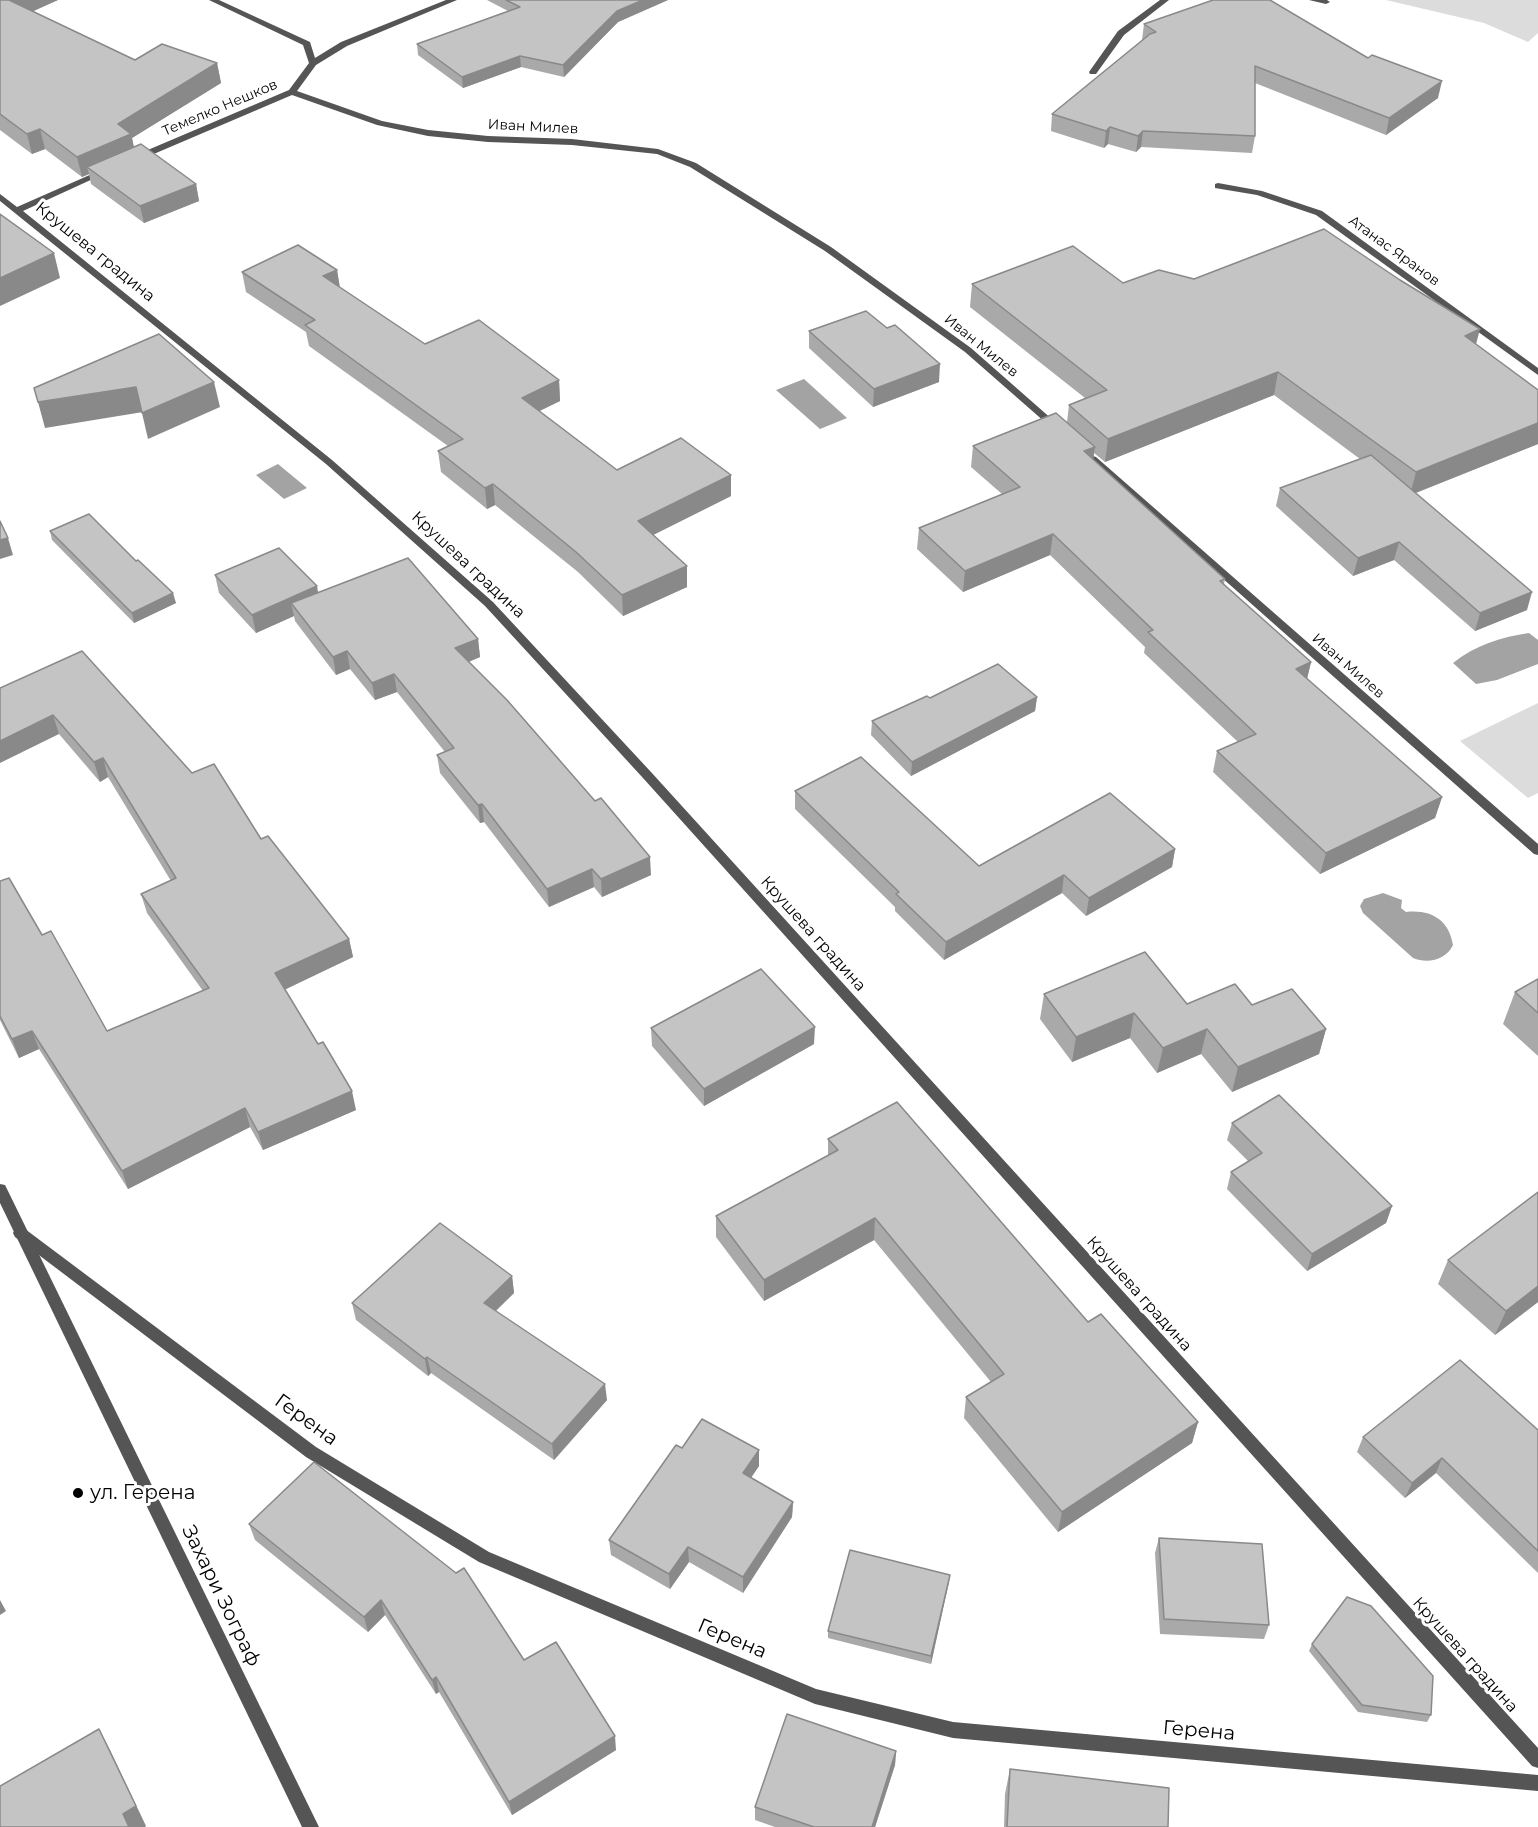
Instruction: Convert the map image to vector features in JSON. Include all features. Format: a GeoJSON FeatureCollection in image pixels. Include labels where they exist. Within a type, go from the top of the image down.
{"type":"FeatureCollection","features":[{"type":"Feature","properties":{"kind":"street"},"geometry":{"type":"LineString","coordinates":[[213,0],[307,44],[313,63]]}},
{"type":"Feature","properties":{"kind":"street","name":"Темелко Нешков"},"geometry":{"type":"LineString","coordinates":[[127,163],[292,92],[313,63],[344,44],[453,0]]}},
{"type":"Feature","properties":{"kind":"street"},"geometry":{"type":"LineString","coordinates":[[1093,72],[1121,33],[1165,0]]}},
{"type":"Feature","properties":{"kind":"street"},"geometry":{"type":"LineString","coordinates":[[1313,0],[1326,2]]}},
{"type":"Feature","properties":{"kind":"street","name":"Иван Милев"},"geometry":{"type":"LineString","coordinates":[[292,92],[380,123],[428,133],[488,139],[572,142],[658,152],[693,165],[828,249],[968,350],[1066,436]]}},
{"type":"Feature","properties":{"kind":"street"},"geometry":{"type":"LineString","coordinates":[[17,210],[116,167]]}},
{"type":"Feature","properties":{"kind":"street","name":"Атанас Яранов"},"geometry":{"type":"LineString","coordinates":[[1218,186],[1259,193],[1318,213],[1538,372]]}},
{"type":"Feature","properties":{"kind":"street","name":"Крушева градина"},"geometry":{"type":"LineString","coordinates":[[0,197],[329,462],[489,604],[647,775],[1538,1760]]}},
{"type":"Feature","properties":{"kind":"street","name":"Иван Милев"},"geometry":{"type":"LineString","coordinates":[[1084,452],[1538,851]]}},
{"type":"Feature","properties":{"kind":"street","name":"Захари Зограф"},"geometry":{"type":"LineString","coordinates":[[0,1189],[19,1233],[311,1827]]}},
{"type":"Feature","properties":{"kind":"street","name":"Герена"},"geometry":{"type":"LineString","coordinates":[[19,1233],[311,1452],[484,1557],[815,1696],[953,1730],[1538,1783]]}},
{"type":"Feature","properties":{"kind":"shaded area"},"geometry":{"type":"Polygon","coordinates":[[[1386,0],[1538,0],[1538,33],[1528,42],[1484,23],[1386,0]]]}},
{"type":"Feature","properties":{"kind":"shaded area"},"geometry":{"type":"Polygon","coordinates":[[[804,379],[847,418],[820,429],[776,390],[804,379]]]}},
{"type":"Feature","properties":{"kind":"shaded area"},"geometry":{"type":"Polygon","coordinates":[[[278,464],[307,488],[284,499],[256,475],[278,464]]]}},
{"type":"Feature","properties":{"kind":"shaded area"},"geometry":{"type":"Polygon","coordinates":[[[1529,633],[1538,640],[1538,664],[1497,680],[1476,684],[1453,663],[1470,651],[1489,643],[1529,633]]]}},
{"type":"Feature","properties":{"kind":"shaded area"},"geometry":{"type":"Polygon","coordinates":[[[1538,703],[1538,793],[1528,798],[1460,741],[1538,703]]]}},
{"type":"Feature","properties":{"kind":"shaded area"},"geometry":{"type":"Polygon","coordinates":[[[1383,893],[1402,900],[1401,908],[1406,912],[1423,912],[1443,923],[1451,936],[1453,945],[1450,950],[1436,959],[1425,961],[1413,958],[1363,913],[1360,906],[1364,899],[1383,893]]]}},
{"type":"Feature","properties":{"kind":"building"},"geometry":{"type":"Polygon","coordinates":[[[0,0],[9,0],[135,60],[162,44],[217,63],[118,124],[131,134],[77,157],[40,129],[27,134],[0,114],[0,0]]]}},
{"type":"Feature","properties":{"kind":"building"},"geometry":{"type":"Polygon","coordinates":[[[506,0],[643,0],[617,11],[563,65],[520,56],[462,77],[417,44],[520,7],[506,0]]]}},
{"type":"Feature","properties":{"kind":"building"},"geometry":{"type":"Polygon","coordinates":[[[1213,0],[1270,0],[1368,58],[1372,55],[1442,81],[1389,118],[1255,66],[1255,136],[1143,131],[1138,136],[1110,127],[1106,131],[1052,114],[1150,34],[1156,32],[1144,24],[1213,0]]]}},
{"type":"Feature","properties":{"kind":"building"},"geometry":{"type":"Polygon","coordinates":[[[141,144],[196,184],[140,206],[87,167],[141,144]]]}},
{"type":"Feature","properties":{"kind":"building"},"geometry":{"type":"Polygon","coordinates":[[[0,214],[54,253],[0,278],[0,214]]]}},
{"type":"Feature","properties":{"kind":"building"},"geometry":{"type":"Polygon","coordinates":[[[1324,229],[1400,280],[1480,329],[1465,336],[1538,390],[1538,423],[1416,472],[1278,372],[1108,439],[1069,405],[1107,390],[972,284],[1073,246],[1123,283],[1159,270],[1194,279],[1324,229]]]}},
{"type":"Feature","properties":{"kind":"building"},"geometry":{"type":"Polygon","coordinates":[[[298,245],[337,270],[323,276],[425,344],[479,320],[559,380],[522,398],[617,470],[681,438],[731,475],[638,521],[687,566],[622,595],[576,552],[493,484],[485,488],[438,451],[463,439],[305,325],[315,320],[242,272],[298,245]]]}},
{"type":"Feature","properties":{"kind":"building"},"geometry":{"type":"Polygon","coordinates":[[[866,311],[887,328],[895,325],[940,364],[874,389],[809,331],[866,311]]]}},
{"type":"Feature","properties":{"kind":"building"},"geometry":{"type":"Polygon","coordinates":[[[159,334],[214,382],[142,413],[136,387],[38,402],[34,388],[159,334]]]}},
{"type":"Feature","properties":{"kind":"building"},"geometry":{"type":"Polygon","coordinates":[[[1056,413],[1095,447],[1084,451],[1225,579],[1220,581],[1311,662],[1296,669],[1442,797],[1326,853],[1217,751],[1256,734],[1148,632],[1153,630],[1053,534],[965,571],[919,528],[1020,487],[973,446],[1056,413]]]}},
{"type":"Feature","properties":{"kind":"building"},"geometry":{"type":"Polygon","coordinates":[[[1371,455],[1532,592],[1480,613],[1399,542],[1358,558],[1280,488],[1371,455]]]}},
{"type":"Feature","properties":{"kind":"building"},"geometry":{"type":"Polygon","coordinates":[[[89,514],[136,561],[138,560],[173,593],[132,613],[50,531],[89,514]]]}},
{"type":"Feature","properties":{"kind":"building"},"geometry":{"type":"Polygon","coordinates":[[[0,521],[8,538],[0,540],[0,521]]]}},
{"type":"Feature","properties":{"kind":"building"},"geometry":{"type":"Polygon","coordinates":[[[279,548],[317,586],[252,615],[215,575],[279,548]]]}},
{"type":"Feature","properties":{"kind":"building"},"geometry":{"type":"Polygon","coordinates":[[[408,558],[478,639],[455,648],[507,700],[595,801],[601,798],[650,857],[601,879],[592,869],[547,889],[482,804],[478,805],[437,755],[454,748],[394,674],[372,683],[347,651],[333,657],[291,603],[408,558]]]}},
{"type":"Feature","properties":{"kind":"building"},"geometry":{"type":"Polygon","coordinates":[[[82,651],[192,773],[214,764],[261,839],[268,836],[349,939],[275,973],[318,1044],[323,1042],[352,1091],[258,1132],[245,1108],[122,1171],[32,1031],[12,1039],[0,1016],[0,881],[9,878],[42,935],[51,931],[107,1031],[209,988],[141,894],[176,878],[103,758],[94,762],[53,715],[0,741],[0,688],[82,651]]]}},
{"type":"Feature","properties":{"kind":"building"},"geometry":{"type":"Polygon","coordinates":[[[998,664],[1037,697],[912,762],[872,721],[927,696],[930,698],[998,664]]]}},
{"type":"Feature","properties":{"kind":"building"},"geometry":{"type":"Polygon","coordinates":[[[861,757],[979,866],[1110,793],[1175,849],[1089,898],[1064,875],[946,942],[896,894],[899,892],[795,791],[861,757]]]}},
{"type":"Feature","properties":{"kind":"building"},"geometry":{"type":"Polygon","coordinates":[[[1145,952],[1187,1004],[1235,984],[1252,1005],[1292,989],[1326,1029],[1238,1067],[1207,1029],[1163,1048],[1134,1013],[1076,1037],[1044,994],[1145,952]]]}},
{"type":"Feature","properties":{"kind":"building"},"geometry":{"type":"Polygon","coordinates":[[[761,969],[815,1027],[704,1089],[651,1028],[761,969]]]}},
{"type":"Feature","properties":{"kind":"building"},"geometry":{"type":"Polygon","coordinates":[[[1538,979],[1538,1013],[1515,992],[1538,979]]]}},
{"type":"Feature","properties":{"kind":"building"},"geometry":{"type":"Polygon","coordinates":[[[1279,1095],[1392,1206],[1312,1254],[1231,1172],[1262,1153],[1232,1123],[1279,1095]]]}},
{"type":"Feature","properties":{"kind":"building"},"geometry":{"type":"Polygon","coordinates":[[[897,1102],[1088,1322],[1101,1314],[1198,1422],[1062,1512],[966,1397],[1004,1374],[875,1218],[764,1280],[716,1216],[838,1150],[828,1139],[897,1102]]]}},
{"type":"Feature","properties":{"kind":"building"},"geometry":{"type":"Polygon","coordinates":[[[1538,1192],[1538,1286],[1506,1311],[1448,1260],[1538,1192]]]}},
{"type":"Feature","properties":{"kind":"building"},"geometry":{"type":"Polygon","coordinates":[[[440,1223],[512,1276],[484,1303],[605,1384],[552,1444],[427,1357],[425,1359],[352,1303],[440,1223]]]}},
{"type":"Feature","properties":{"kind":"building"},"geometry":{"type":"Polygon","coordinates":[[[1460,1360],[1538,1430],[1538,1551],[1442,1458],[1412,1483],[1363,1437],[1460,1360]]]}},
{"type":"Feature","properties":{"kind":"building"},"geometry":{"type":"Polygon","coordinates":[[[702,1419],[759,1450],[743,1473],[793,1502],[743,1577],[688,1547],[669,1574],[609,1540],[676,1445],[682,1448],[702,1419]]]}},
{"type":"Feature","properties":{"kind":"building"},"geometry":{"type":"Polygon","coordinates":[[[314,1462],[456,1573],[464,1568],[524,1660],[556,1642],[615,1736],[509,1802],[436,1677],[432,1680],[381,1600],[364,1617],[249,1524],[314,1462]]]}},
{"type":"Feature","properties":{"kind":"building"},"geometry":{"type":"Polygon","coordinates":[[[1159,1538],[1262,1544],[1269,1625],[1164,1619],[1159,1538]]]}},
{"type":"Feature","properties":{"kind":"building"},"geometry":{"type":"Polygon","coordinates":[[[850,1550],[950,1575],[931,1656],[828,1631],[850,1550]]]}},
{"type":"Feature","properties":{"kind":"building"},"geometry":{"type":"Polygon","coordinates":[[[1347,1597],[1371,1606],[1433,1676],[1431,1715],[1362,1705],[1312,1644],[1347,1597]]]}},
{"type":"Feature","properties":{"kind":"building"},"geometry":{"type":"Polygon","coordinates":[[[787,1714],[896,1751],[872,1827],[814,1827],[755,1807],[787,1714]]]}},
{"type":"Feature","properties":{"kind":"building"},"geometry":{"type":"Polygon","coordinates":[[[99,1729],[136,1806],[123,1814],[129,1827],[0,1827],[0,1786],[99,1729]]]}},
{"type":"Feature","properties":{"kind":"building"},"geometry":{"type":"Polygon","coordinates":[[[1010,1769],[1169,1788],[1168,1827],[1007,1827],[1010,1769]]]}},
{"type":"Feature","properties":{"kind":"place","name":"ул. Герена"},"geometry":{"type":"Point","coordinates":[78,1493]}}]}
